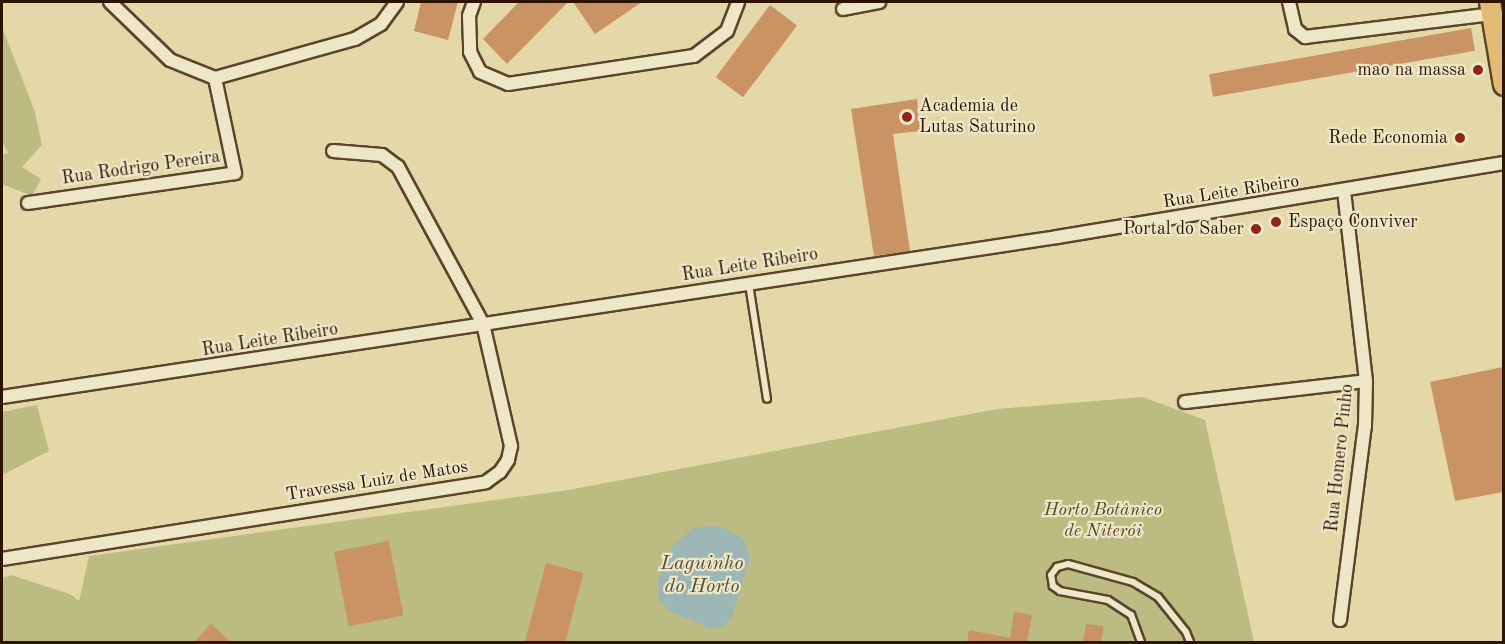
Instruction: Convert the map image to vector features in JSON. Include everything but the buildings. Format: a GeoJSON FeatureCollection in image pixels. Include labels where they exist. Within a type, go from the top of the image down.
{"type":"FeatureCollection","features":[{"type":"Feature","properties":{"kind":"highway"},"geometry":{"type":"LineString","coordinates":[[1491,8],[1503,85]]}},
{"type":"Feature","properties":{"kind":"street"},"geometry":{"type":"LineString","coordinates":[[110,2],[170,60],[215,78],[355,39],[381,24],[397,2]]}},
{"type":"Feature","properties":{"kind":"street"},"geometry":{"type":"LineString","coordinates":[[474,2],[469,16],[470,52],[480,72],[508,84],[694,56],[727,31],[738,2]]}},
{"type":"Feature","properties":{"kind":"street"},"geometry":{"type":"LineString","coordinates":[[843,9],[879,2]]}},
{"type":"Feature","properties":{"kind":"street"},"geometry":{"type":"LineString","coordinates":[[1289,2],[1295,29],[1305,37],[1491,8]]}},
{"type":"Feature","properties":{"kind":"street","name":"Rua Rodrigo Pereira"},"geometry":{"type":"LineString","coordinates":[[28,202],[235,173],[215,78]]}},
{"type":"Feature","properties":{"kind":"street","name":"Travessa Luiz de Matos"},"geometry":{"type":"LineString","coordinates":[[2,559],[486,482],[500,472],[508,460],[511,446],[483,324],[398,167],[382,154],[333,151]]}},
{"type":"Feature","properties":{"kind":"street","name":"Rua Leite Ribeiro"},"geometry":{"type":"LineString","coordinates":[[2,397],[1344,192],[1503,163]]}},
{"type":"Feature","properties":{"kind":"street","name":"Rua Homero Pinho"},"geometry":{"type":"LineString","coordinates":[[1340,620],[1365,426],[1366,381],[1344,192]]}},
{"type":"Feature","properties":{"kind":"street"},"geometry":{"type":"LineString","coordinates":[[1185,402],[1366,381]]}},
{"type":"Feature","properties":{"kind":"lane"},"geometry":{"type":"LineString","coordinates":[[748,284],[767,399]]}},
{"type":"Feature","properties":{"kind":"lane"},"geometry":{"type":"LineString","coordinates":[[1141,642],[1131,615],[1108,600],[1060,591],[1053,586],[1051,575],[1057,567],[1068,564],[1133,582],[1158,597],[1186,632],[1190,642]]}},
{"type":"Feature","properties":{"kind":"green space"},"geometry":{"type":"Polygon","coordinates":[[[2,27],[35,112],[42,145],[22,167],[41,179],[32,196],[2,184],[2,155],[8,153],[2,141],[2,27]]]}},
{"type":"Feature","properties":{"kind":"green space","name":"Horto Botânico de Niterói"},"geometry":{"type":"Polygon","coordinates":[[[1143,397],[1205,420],[1254,642],[2,642],[2,578],[11,575],[70,594],[79,601],[89,556],[568,490],[997,409],[1143,397]]]}},
{"type":"Feature","properties":{"kind":"green space"},"geometry":{"type":"Polygon","coordinates":[[[37,405],[49,451],[2,475],[2,412],[37,405]]]}},
{"type":"Feature","properties":{"kind":"water","name":"Laguinho do Horto"},"geometry":{"type":"Polygon","coordinates":[[[708,526],[723,528],[743,538],[750,557],[732,617],[724,626],[711,629],[669,611],[658,597],[658,580],[673,545],[694,528],[708,526]]]}},
{"type":"Feature","properties":{"kind":"place","name":"mao na massa"},"geometry":{"type":"Point","coordinates":[1478,70]}},
{"type":"Feature","properties":{"kind":"place","name":"Academia de Lutas Saturino"},"geometry":{"type":"Point","coordinates":[907,117]}},
{"type":"Feature","properties":{"kind":"place","name":"Rede Economia"},"geometry":{"type":"Point","coordinates":[1460,138]}},
{"type":"Feature","properties":{"kind":"place","name":"Espaço Conviver"},"geometry":{"type":"Point","coordinates":[1276,222]}},
{"type":"Feature","properties":{"kind":"place","name":"Portal do Saber"},"geometry":{"type":"Point","coordinates":[1256,229]}}]}
